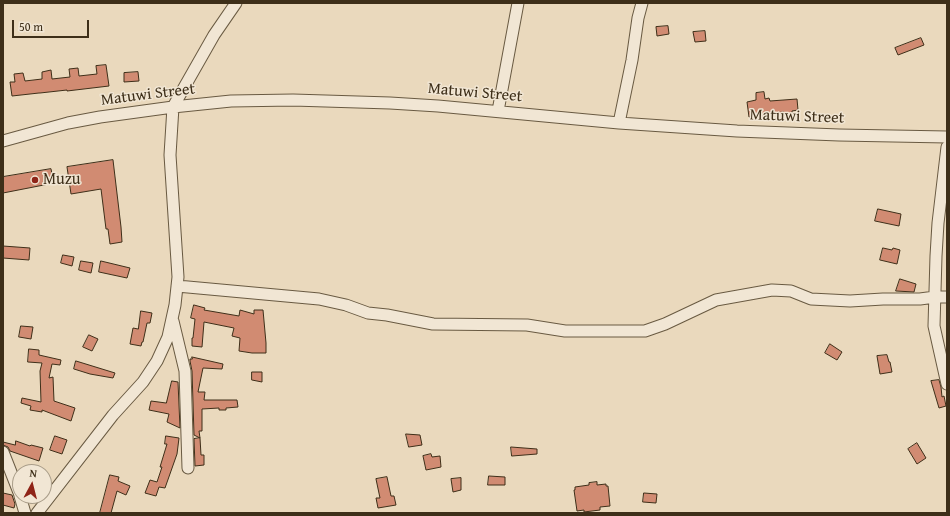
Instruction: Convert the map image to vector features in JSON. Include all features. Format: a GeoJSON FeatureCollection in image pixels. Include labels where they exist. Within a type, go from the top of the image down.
{"type":"FeatureCollection","features":[{"type":"Feature","properties":{"kind":"street"},"geometry":{"type":"LineString","coordinates":[[36,513],[113,415],[143,382],[157,361],[168,337],[175,305],[178,277],[170,155],[173,107],[214,36],[236,3]]}},
{"type":"Feature","properties":{"kind":"street"},"geometry":{"type":"LineString","coordinates":[[498,111],[518,3]]}},
{"type":"Feature","properties":{"kind":"street"},"geometry":{"type":"LineString","coordinates":[[619,123],[642,3]]}},
{"type":"Feature","properties":{"kind":"street","name":"Matuwi Street"},"geometry":{"type":"LineString","coordinates":[[3,141],[68,123],[100,117],[231,101],[293,100],[438,106],[619,123],[737,131],[947,137]]}},
{"type":"Feature","properties":{"kind":"street"},"geometry":{"type":"LineString","coordinates":[[947,148],[937,243],[934,326],[947,384]]}},
{"type":"Feature","properties":{"kind":"street"},"geometry":{"type":"LineString","coordinates":[[177,286],[319,298],[346,305],[368,313],[433,324],[527,325],[565,331],[645,331],[665,324],[716,300],[772,290],[791,291],[811,299],[850,301],[947,297]]}},
{"type":"Feature","properties":{"kind":"street"},"geometry":{"type":"LineString","coordinates":[[172,318],[185,371],[188,468]]}},
{"type":"Feature","properties":{"kind":"street"},"geometry":{"type":"LineString","coordinates":[[3,452],[7,471],[12,481]]}},
{"type":"Feature","properties":{"kind":"building"},"geometry":{"type":"Polygon","coordinates":[[[668,26],[669,34],[657,36],[656,27],[668,26]]]}},
{"type":"Feature","properties":{"kind":"building"},"geometry":{"type":"Polygon","coordinates":[[[705,31],[706,41],[695,42],[693,32],[705,31]]]}},
{"type":"Feature","properties":{"kind":"building"},"geometry":{"type":"Polygon","coordinates":[[[921,38],[924,45],[898,55],[895,48],[921,38]]]}},
{"type":"Feature","properties":{"kind":"building"},"geometry":{"type":"Polygon","coordinates":[[[106,65],[109,86],[12,96],[10,82],[15,82],[14,74],[23,73],[25,81],[42,79],[42,72],[51,70],[52,79],[70,77],[69,69],[78,68],[79,76],[97,74],[96,66],[106,65]]]}},
{"type":"Feature","properties":{"kind":"building"},"geometry":{"type":"Polygon","coordinates":[[[138,72],[139,81],[124,82],[124,73],[138,72]]]}},
{"type":"Feature","properties":{"kind":"building"},"geometry":{"type":"Polygon","coordinates":[[[764,92],[765,99],[769,98],[770,101],[797,99],[798,110],[792,111],[792,114],[784,115],[784,112],[764,114],[765,118],[756,119],[755,116],[749,117],[747,102],[756,100],[756,93],[764,92]]]}},
{"type":"Feature","properties":{"kind":"building"},"geometry":{"type":"Polygon","coordinates":[[[113,160],[122,242],[110,244],[108,229],[106,229],[101,189],[71,194],[67,167],[113,160]]]}},
{"type":"Feature","properties":{"kind":"building"},"geometry":{"type":"Polygon","coordinates":[[[51,169],[54,183],[3,193],[3,177],[51,169]]]}},
{"type":"Feature","properties":{"kind":"building"},"geometry":{"type":"Polygon","coordinates":[[[878,209],[901,214],[899,226],[875,221],[878,209]]]}},
{"type":"Feature","properties":{"kind":"building"},"geometry":{"type":"Polygon","coordinates":[[[3,246],[30,248],[29,260],[3,258],[3,246]]]}},
{"type":"Feature","properties":{"kind":"building"},"geometry":{"type":"Polygon","coordinates":[[[883,248],[900,250],[897,264],[880,260],[883,248]]]}},
{"type":"Feature","properties":{"kind":"building"},"geometry":{"type":"Polygon","coordinates":[[[63,255],[74,257],[72,266],[61,263],[63,255]]]}},
{"type":"Feature","properties":{"kind":"building"},"geometry":{"type":"Polygon","coordinates":[[[81,261],[93,263],[91,273],[79,270],[81,261]]]}},
{"type":"Feature","properties":{"kind":"building"},"geometry":{"type":"Polygon","coordinates":[[[101,261],[130,268],[127,278],[99,272],[101,261]]]}},
{"type":"Feature","properties":{"kind":"building"},"geometry":{"type":"Polygon","coordinates":[[[900,279],[916,284],[914,292],[896,291],[900,279]]]}},
{"type":"Feature","properties":{"kind":"building"},"geometry":{"type":"Polygon","coordinates":[[[194,305],[205,308],[204,310],[239,316],[240,310],[254,314],[254,310],[263,310],[266,353],[239,351],[240,338],[232,336],[234,328],[204,322],[202,347],[192,346],[195,319],[191,318],[194,305]]]}},
{"type":"Feature","properties":{"kind":"building"},"geometry":{"type":"Polygon","coordinates":[[[141,311],[152,313],[150,323],[147,323],[141,346],[130,344],[133,328],[138,329],[141,311]]]}},
{"type":"Feature","properties":{"kind":"building"},"geometry":{"type":"Polygon","coordinates":[[[21,326],[33,327],[31,339],[19,337],[21,326]]]}},
{"type":"Feature","properties":{"kind":"building"},"geometry":{"type":"Polygon","coordinates":[[[89,335],[98,339],[92,351],[83,347],[89,335]]]}},
{"type":"Feature","properties":{"kind":"building"},"geometry":{"type":"Polygon","coordinates":[[[830,344],[842,352],[837,360],[825,353],[830,344]]]}},
{"type":"Feature","properties":{"kind":"building"},"geometry":{"type":"Polygon","coordinates":[[[29,349],[39,350],[39,355],[61,360],[60,365],[52,364],[49,378],[53,377],[54,401],[75,408],[71,421],[42,410],[42,412],[30,410],[31,406],[21,403],[22,398],[41,402],[40,371],[42,363],[28,362],[29,349]]]}},
{"type":"Feature","properties":{"kind":"building"},"geometry":{"type":"Polygon","coordinates":[[[887,355],[892,372],[880,374],[877,356],[887,355]]]}},
{"type":"Feature","properties":{"kind":"building"},"geometry":{"type":"Polygon","coordinates":[[[192,357],[223,364],[222,369],[203,368],[198,392],[205,392],[204,400],[237,400],[238,407],[226,408],[226,410],[219,410],[219,408],[202,409],[202,431],[199,431],[200,438],[194,435],[192,371],[190,361],[192,357]]]}},
{"type":"Feature","properties":{"kind":"building"},"geometry":{"type":"Polygon","coordinates":[[[76,361],[115,373],[113,378],[90,374],[74,369],[76,361]]]}},
{"type":"Feature","properties":{"kind":"building"},"geometry":{"type":"Polygon","coordinates":[[[252,372],[262,372],[262,382],[252,380],[252,372]]]}},
{"type":"Feature","properties":{"kind":"building"},"geometry":{"type":"Polygon","coordinates":[[[939,380],[942,397],[944,396],[946,406],[939,408],[931,381],[939,380]]]}},
{"type":"Feature","properties":{"kind":"building"},"geometry":{"type":"Polygon","coordinates":[[[172,381],[178,382],[180,428],[167,422],[169,414],[149,410],[151,401],[166,403],[172,381]]]}},
{"type":"Feature","properties":{"kind":"building"},"geometry":{"type":"Polygon","coordinates":[[[406,434],[420,435],[422,445],[409,447],[406,434]]]}},
{"type":"Feature","properties":{"kind":"building"},"geometry":{"type":"Polygon","coordinates":[[[55,436],[67,440],[62,454],[50,450],[55,436]]]}},
{"type":"Feature","properties":{"kind":"building"},"geometry":{"type":"Polygon","coordinates":[[[166,436],[179,438],[177,454],[165,488],[159,487],[156,496],[145,493],[150,480],[157,482],[167,444],[165,444],[166,436]]]}},
{"type":"Feature","properties":{"kind":"building"},"geometry":{"type":"Polygon","coordinates":[[[200,438],[201,455],[204,455],[204,465],[195,466],[194,439],[200,438]]]}},
{"type":"Feature","properties":{"kind":"building"},"geometry":{"type":"Polygon","coordinates":[[[16,441],[30,446],[43,448],[39,461],[10,451],[8,447],[3,445],[3,442],[15,445],[16,441]]]}},
{"type":"Feature","properties":{"kind":"building"},"geometry":{"type":"Polygon","coordinates":[[[917,443],[926,458],[917,464],[908,449],[917,443]]]}},
{"type":"Feature","properties":{"kind":"building"},"geometry":{"type":"Polygon","coordinates":[[[511,447],[537,449],[537,454],[512,456],[511,447]]]}},
{"type":"Feature","properties":{"kind":"building"},"geometry":{"type":"Polygon","coordinates":[[[431,454],[432,457],[440,456],[441,467],[426,470],[423,456],[431,454]]]}},
{"type":"Feature","properties":{"kind":"building"},"geometry":{"type":"Polygon","coordinates":[[[110,475],[119,477],[118,481],[130,486],[126,495],[117,491],[111,513],[100,513],[110,475]]]}},
{"type":"Feature","properties":{"kind":"building"},"geometry":{"type":"Polygon","coordinates":[[[489,476],[505,477],[505,485],[488,485],[489,476]]]}},
{"type":"Feature","properties":{"kind":"building"},"geometry":{"type":"Polygon","coordinates":[[[387,477],[391,496],[394,496],[396,505],[378,508],[376,498],[380,498],[376,479],[387,477]]]}},
{"type":"Feature","properties":{"kind":"building"},"geometry":{"type":"Polygon","coordinates":[[[461,478],[461,490],[453,492],[451,479],[461,478]]]}},
{"type":"Feature","properties":{"kind":"building"},"geometry":{"type":"Polygon","coordinates":[[[597,482],[597,485],[606,484],[606,486],[608,486],[610,506],[600,507],[600,510],[584,512],[584,510],[577,511],[574,490],[575,487],[597,482]]]}},
{"type":"Feature","properties":{"kind":"building"},"geometry":{"type":"Polygon","coordinates":[[[3,493],[12,495],[12,504],[15,504],[14,508],[3,505],[3,493]]]}},
{"type":"Feature","properties":{"kind":"building"},"geometry":{"type":"Polygon","coordinates":[[[644,493],[657,494],[656,503],[643,502],[644,493]]]}},
{"type":"Feature","properties":{"kind":"place","name":"Muzu"},"geometry":{"type":"Point","coordinates":[35,180]}}]}
